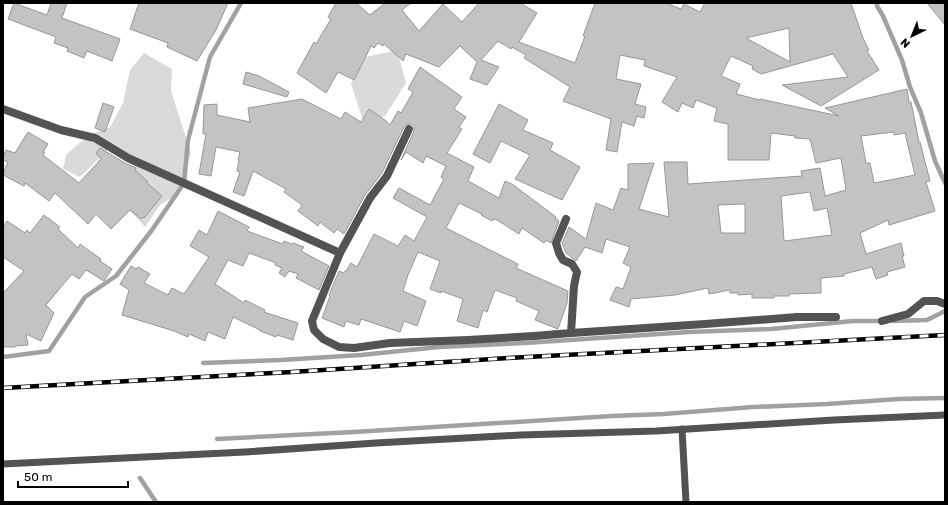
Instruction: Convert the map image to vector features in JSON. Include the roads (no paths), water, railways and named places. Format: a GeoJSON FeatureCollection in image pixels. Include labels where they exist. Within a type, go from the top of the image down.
{"type":"FeatureCollection","features":[{"type":"Feature","properties":{"kind":"street"},"geometry":{"type":"LineString","coordinates":[[3,109],[61,130],[95,138],[128,158],[340,253]]}},
{"type":"Feature","properties":{"kind":"street"},"geometry":{"type":"LineString","coordinates":[[409,129],[387,176],[370,198],[340,253],[312,321],[314,330],[323,339],[339,346],[354,348],[390,343],[534,336],[570,332],[797,317],[836,317]]}},
{"type":"Feature","properties":{"kind":"street"},"geometry":{"type":"LineString","coordinates":[[566,219],[556,243],[558,253],[562,260],[572,264],[577,272],[574,286],[570,332]]}},
{"type":"Feature","properties":{"kind":"street"},"geometry":{"type":"LineString","coordinates":[[882,321],[908,314],[924,301],[937,301],[945,304]]}},
{"type":"Feature","properties":{"kind":"lane"},"geometry":{"type":"LineString","coordinates":[[3,464],[245,452],[384,442],[520,435],[656,431],[945,415]]}},
{"type":"Feature","properties":{"kind":"lane"},"geometry":{"type":"LineString","coordinates":[[682,429],[686,502]]}},
{"type":"Feature","properties":{"kind":"waterway"},"geometry":{"type":"LineString","coordinates":[[3,357],[49,351],[85,297],[116,276],[152,230],[184,183],[188,140],[210,57],[241,3]]}},
{"type":"Feature","properties":{"kind":"waterway"},"geometry":{"type":"LineString","coordinates":[[877,3],[877,6],[883,16],[902,60],[910,87],[921,113],[935,161],[945,183]]}},
{"type":"Feature","properties":{"kind":"waterway"},"geometry":{"type":"LineString","coordinates":[[893,321],[927,320],[945,311]]}},
{"type":"Feature","properties":{"kind":"waterway"},"geometry":{"type":"LineString","coordinates":[[203,363],[361,355],[439,347],[689,332],[771,329],[853,321],[884,321]]}},
{"type":"Feature","properties":{"kind":"waterway"},"geometry":{"type":"LineString","coordinates":[[217,439],[664,414],[753,407],[945,398]]}},
{"type":"Feature","properties":{"kind":"waterway"},"geometry":{"type":"LineString","coordinates":[[140,478],[156,502]]}},
{"type":"Feature","properties":{"kind":"railway"},"geometry":{"type":"LineString","coordinates":[[3,388],[508,358],[945,335]]}}]}
